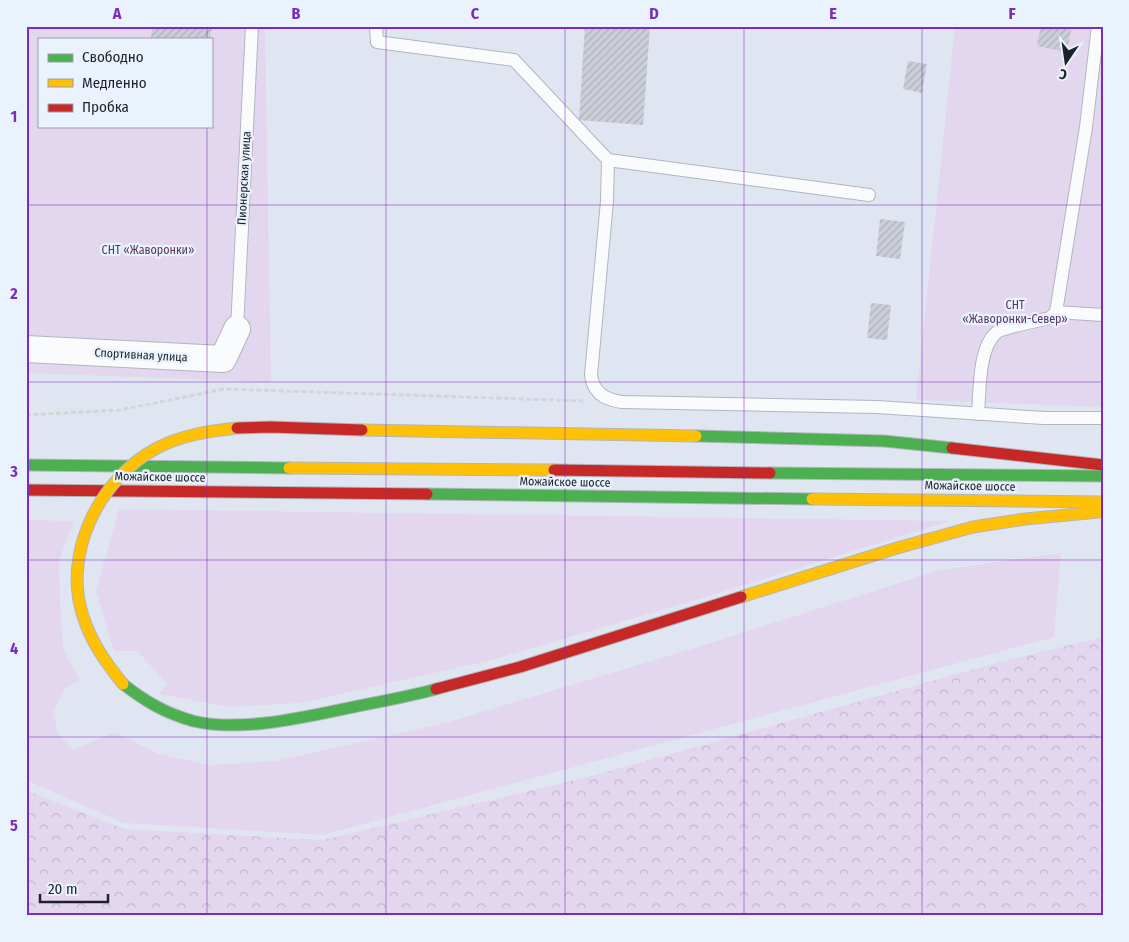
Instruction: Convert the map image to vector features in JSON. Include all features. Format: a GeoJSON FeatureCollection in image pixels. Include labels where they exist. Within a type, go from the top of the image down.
{"type":"FeatureCollection","features":[{"type":"Feature","properties":{"kind":"main road"},"geometry":{"type":"LineString","coordinates":[[1103,465],[884,440],[269,428],[219,430],[180,438],[148,453],[122,473],[88,522],[79,555],[76,583],[82,614],[93,643],[106,665],[123,684],[146,702],[168,713],[194,721],[220,725],[250,724],[310,716],[426,692],[520,667],[897,548],[973,527],[1025,519],[1103,512]]}},
{"type":"Feature","properties":{"kind":"main road","name":"Можайское шоссе"},"geometry":{"type":"LineString","coordinates":[[26,465],[1103,476]]}},
{"type":"Feature","properties":{"kind":"main road","name":"Можайское шоссе"},"geometry":{"type":"LineString","coordinates":[[26,490],[1103,502]]}},
{"type":"Feature","properties":{"kind":"street","name":"Спортивная улица"},"geometry":{"type":"LineString","coordinates":[[26,349],[223,359],[237,329]]}},
{"type":"Feature","properties":{"kind":"lane","name":"Пионерская улица"},"geometry":{"type":"LineString","coordinates":[[237,329],[252,26]]}},
{"type":"Feature","properties":{"kind":"lane"},"geometry":{"type":"LineString","coordinates":[[376,26],[377,42],[514,60],[608,160],[869,195]]}},
{"type":"Feature","properties":{"kind":"lane"},"geometry":{"type":"LineString","coordinates":[[978,414],[983,360],[988,343],[998,331],[1050,318],[1056,312],[1086,128],[1098,26]]}},
{"type":"Feature","properties":{"kind":"lane"},"geometry":{"type":"LineString","coordinates":[[608,160],[607,201],[591,375],[592,383],[596,390],[612,401],[877,407],[978,414],[1103,418]]}},
{"type":"Feature","properties":{"kind":"lane"},"geometry":{"type":"LineString","coordinates":[[1056,312],[1103,315]]}},
{"type":"Feature","properties":{"kind":"path"},"geometry":{"type":"LineString","coordinates":[[26,415],[120,410],[224,389],[588,401],[603,396]]}},
{"type":"Feature","properties":{"kind":"green space","name":"СНТ «Жаворонки»"},"geometry":{"type":"Polygon","coordinates":[[[26,26],[265,26],[271,382],[26,373],[26,26]]]}},
{"type":"Feature","properties":{"kind":"green space","name":"СНТ «Жаворонки-Север»"},"geometry":{"type":"Polygon","coordinates":[[[955,26],[1103,26],[1103,407],[916,400],[955,26]]]}},
{"type":"Feature","properties":{"kind":"green space"},"geometry":{"type":"Polygon","coordinates":[[[119,509],[950,521],[689,602],[492,660],[301,703],[229,707],[159,694],[167,683],[137,651],[114,651],[96,591],[119,509]]]}},
{"type":"Feature","properties":{"kind":"green space"},"geometry":{"type":"Polygon","coordinates":[[[26,520],[74,521],[59,560],[60,600],[63,650],[80,680],[65,689],[53,711],[58,734],[73,750],[115,732],[158,754],[210,765],[276,761],[445,723],[701,646],[940,570],[1061,553],[1054,637],[323,835],[124,823],[26,780],[26,520]]]}},
{"type":"Feature","properties":{"kind":"green space"},"geometry":{"type":"Polygon","coordinates":[[[1103,637],[1103,916],[26,916],[26,790],[124,829],[322,840],[588,777],[1000,662],[1103,637]]]}},
{"type":"Feature","properties":{"kind":"building"},"geometry":{"type":"Polygon","coordinates":[[[152,26],[212,27],[210,38],[151,38],[152,26]]]}},
{"type":"Feature","properties":{"kind":"building"},"geometry":{"type":"Polygon","coordinates":[[[585,26],[650,26],[643,125],[579,120],[585,26]]]}},
{"type":"Feature","properties":{"kind":"building"},"geometry":{"type":"Polygon","coordinates":[[[1041,26],[1072,26],[1067,52],[1037,46],[1041,26]]]}},
{"type":"Feature","properties":{"kind":"building"},"geometry":{"type":"Polygon","coordinates":[[[908,61],[927,64],[922,93],[903,89],[908,61]]]}},
{"type":"Feature","properties":{"kind":"building"},"geometry":{"type":"Polygon","coordinates":[[[880,219],[905,222],[900,259],[876,256],[880,219]]]}},
{"type":"Feature","properties":{"kind":"building"},"geometry":{"type":"Polygon","coordinates":[[[871,303],[891,305],[887,340],[867,338],[871,303]]]}},
{"type":"Feature","properties":{"kind":"traffic: fast"},"geometry":{"type":"LineString","coordinates":[[696,436],[884,441],[952,448]]}},
{"type":"Feature","properties":{"kind":"traffic: fast"},"geometry":{"type":"LineString","coordinates":[[26,465],[289,468]]}},
{"type":"Feature","properties":{"kind":"traffic: fast"},"geometry":{"type":"LineString","coordinates":[[770,473],[1103,476]]}},
{"type":"Feature","properties":{"kind":"traffic: fast"},"geometry":{"type":"LineString","coordinates":[[427,494],[812,499]]}},
{"type":"Feature","properties":{"kind":"traffic: fast"},"geometry":{"type":"LineString","coordinates":[[123,684],[148,702],[173,714],[193,721],[233,725],[276,722],[436,689]]}},
{"type":"Feature","properties":{"kind":"traffic: slow"},"geometry":{"type":"LineString","coordinates":[[123,684],[105,660],[90,635],[83,616],[78,592],[78,567],[82,543],[91,520],[103,498],[118,478],[137,461],[157,448],[196,434],[237,428]]}},
{"type":"Feature","properties":{"kind":"traffic: slow"},"geometry":{"type":"LineString","coordinates":[[362,430],[696,436]]}},
{"type":"Feature","properties":{"kind":"traffic: slow"},"geometry":{"type":"LineString","coordinates":[[289,468],[554,470]]}},
{"type":"Feature","properties":{"kind":"traffic: slow"},"geometry":{"type":"LineString","coordinates":[[812,499],[1103,502]]}},
{"type":"Feature","properties":{"kind":"traffic: slow"},"geometry":{"type":"LineString","coordinates":[[741,597],[897,548],[973,527],[1025,519],[1099,512]]}},
{"type":"Feature","properties":{"kind":"traffic: jam"},"geometry":{"type":"LineString","coordinates":[[237,428],[270,427],[362,430]]}},
{"type":"Feature","properties":{"kind":"traffic: jam"},"geometry":{"type":"LineString","coordinates":[[952,448],[1103,465]]}},
{"type":"Feature","properties":{"kind":"traffic: jam"},"geometry":{"type":"LineString","coordinates":[[554,470],[770,473]]}},
{"type":"Feature","properties":{"kind":"traffic: jam"},"geometry":{"type":"LineString","coordinates":[[26,490],[427,494]]}},
{"type":"Feature","properties":{"kind":"traffic: jam"},"geometry":{"type":"LineString","coordinates":[[436,689],[520,667],[741,597]]}}]}
